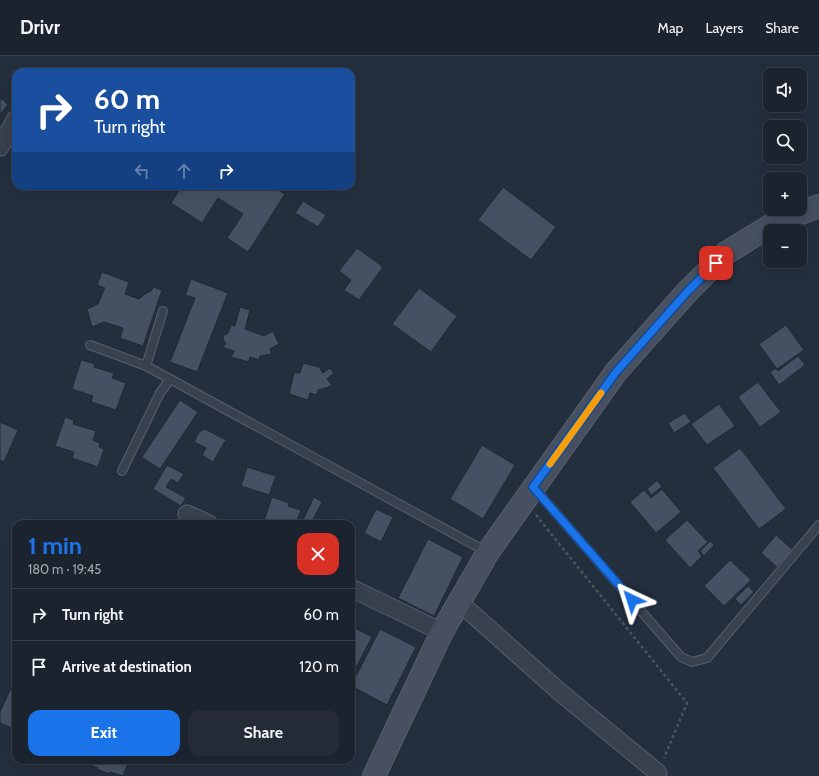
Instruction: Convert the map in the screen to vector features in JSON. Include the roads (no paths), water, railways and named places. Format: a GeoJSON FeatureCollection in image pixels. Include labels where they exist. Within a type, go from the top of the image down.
{"type":"FeatureCollection","features":[{"type":"Feature","properties":{"kind":"street"},"geometry":{"type":"LineString","coordinates":[[0,147],[12,126]]}},
{"type":"Feature","properties":{"kind":"street"},"geometry":{"type":"LineString","coordinates":[[374,776],[458,601],[488,552],[616,372],[687,292],[726,253],[775,223],[819,206]]}},
{"type":"Feature","properties":{"kind":"street"},"geometry":{"type":"LineString","coordinates":[[187,514],[200,520]]}},
{"type":"Feature","properties":{"kind":"street"},"geometry":{"type":"LineString","coordinates":[[355,590],[442,632]]}},
{"type":"Feature","properties":{"kind":"street"},"geometry":{"type":"LineString","coordinates":[[458,601],[561,693],[657,774]]}},
{"type":"Feature","properties":{"kind":"lane"},"geometry":{"type":"LineString","coordinates":[[146,366],[163,311]]}},
{"type":"Feature","properties":{"kind":"lane"},"geometry":{"type":"LineString","coordinates":[[90,345],[146,366],[488,552]]}},
{"type":"Feature","properties":{"kind":"lane"},"geometry":{"type":"LineString","coordinates":[[122,471],[160,393],[170,379]]}},
{"type":"Feature","properties":{"kind":"lane"},"geometry":{"type":"LineString","coordinates":[[529,494],[681,657],[692,662],[707,658],[819,525]]}}]}
